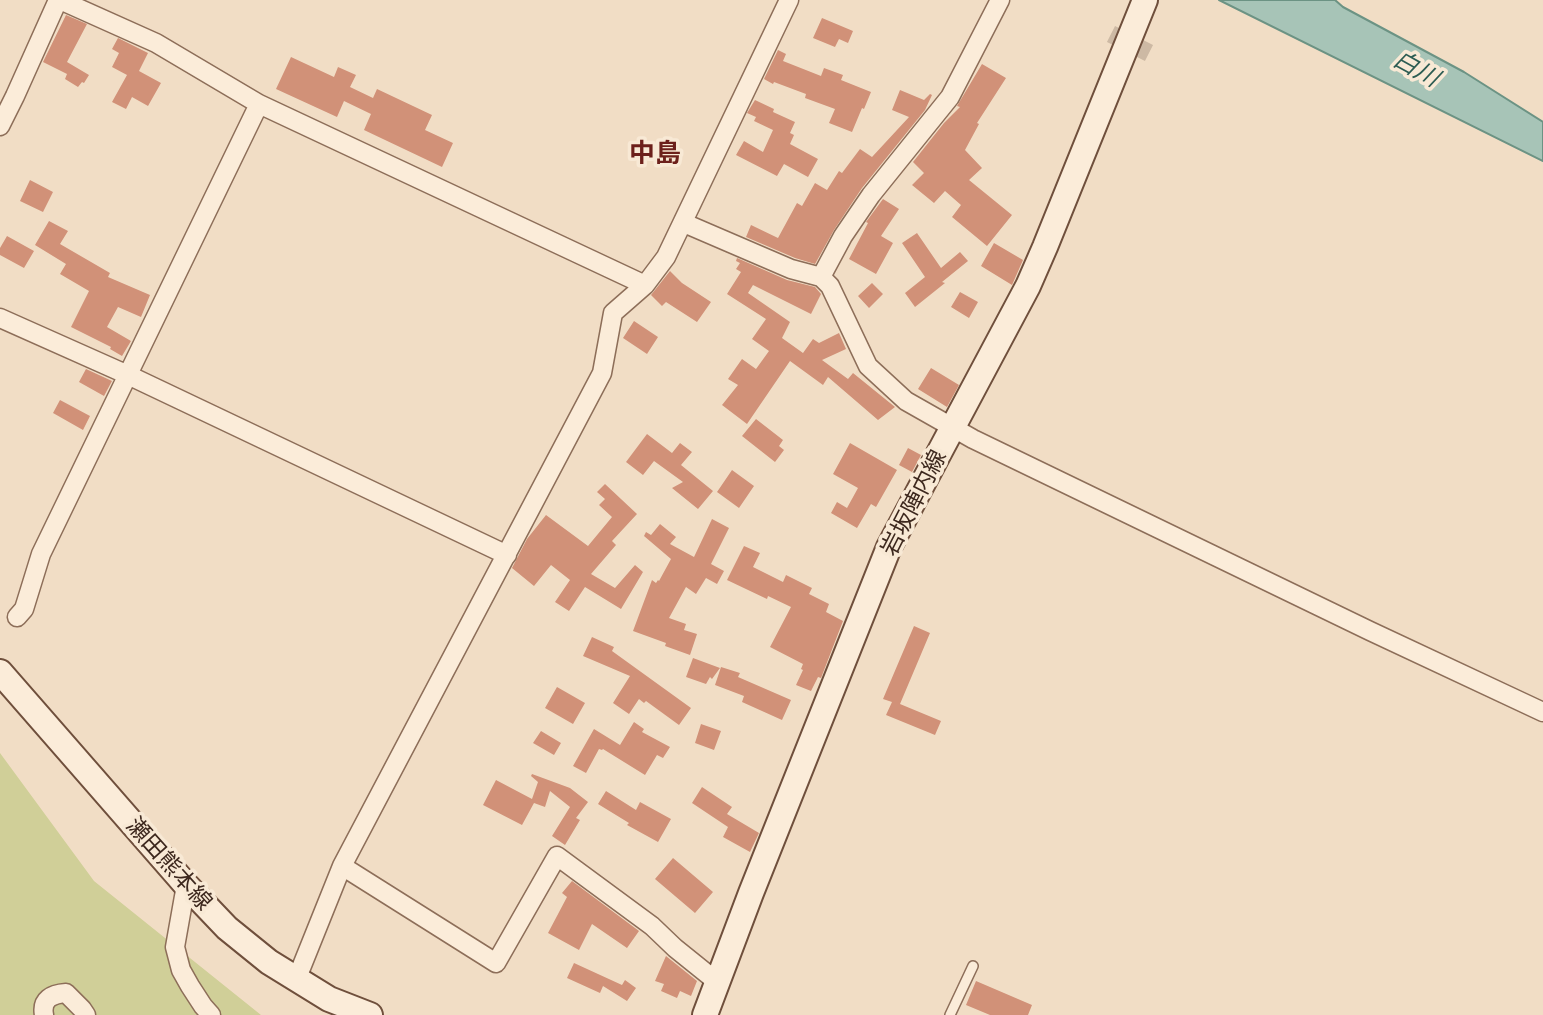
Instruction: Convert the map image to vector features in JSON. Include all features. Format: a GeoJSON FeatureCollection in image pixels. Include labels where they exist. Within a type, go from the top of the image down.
{"type":"FeatureCollection","features":[{"type":"Feature","properties":{"kind":"main road","name":"岩坂陣内線"},"geometry":{"type":"LineString","coordinates":[[705,1015],[716,981],[890,547],[1028,286],[1145,0]]}},
{"type":"Feature","properties":{"kind":"main road","name":"瀬田熊本線"},"geometry":{"type":"LineString","coordinates":[[0,673],[227,928],[269,962],[329,999],[370,1015]]}},
{"type":"Feature","properties":{"kind":"street"},"geometry":{"type":"LineString","coordinates":[[0,125],[59,0],[156,43],[259,104],[645,285]]}},
{"type":"Feature","properties":{"kind":"street"},"geometry":{"type":"LineString","coordinates":[[297,978],[342,866],[602,373],[613,313],[645,285],[666,257],[789,0]]}},
{"type":"Feature","properties":{"kind":"street"},"geometry":{"type":"LineString","coordinates":[[821,277],[843,236],[871,195],[950,97],[1000,0]]}},
{"type":"Feature","properties":{"kind":"street"},"geometry":{"type":"LineString","coordinates":[[17,617],[24,609],[41,554],[259,104]]}},
{"type":"Feature","properties":{"kind":"street"},"geometry":{"type":"LineString","coordinates":[[684,223],[792,269],[821,277],[830,286],[868,366],[906,401],[973,439],[1543,712]]}},
{"type":"Feature","properties":{"kind":"street"},"geometry":{"type":"LineString","coordinates":[[0,318],[128,375],[507,555]]}},
{"type":"Feature","properties":{"kind":"street"},"geometry":{"type":"LineString","coordinates":[[342,866],[496,963],[557,856],[652,926],[716,981]]}},
{"type":"Feature","properties":{"kind":"street"},"geometry":{"type":"LineString","coordinates":[[187,885],[175,947],[181,970],[202,1006],[211,1015]]}},
{"type":"Feature","properties":{"kind":"street"},"geometry":{"type":"LineString","coordinates":[[44,1015],[45,1001],[53,994],[66,993],[86,1015]]}},
{"type":"Feature","properties":{"kind":"lane"},"geometry":{"type":"LineString","coordinates":[[950,1015],[973,966]]}},
{"type":"Feature","properties":{"kind":"shaded area"},"geometry":{"type":"Polygon","coordinates":[[[0,753],[94,881],[261,1015],[0,1015],[0,753]]]}},
{"type":"Feature","properties":{"kind":"water","name":"白川"},"geometry":{"type":"Polygon","coordinates":[[[1219,0],[1335,0],[1343,7],[1464,72],[1543,122],[1543,161],[1219,0]]]}},
{"type":"Feature","properties":{"kind":"building"},"geometry":{"type":"Polygon","coordinates":[[[66,15],[87,24],[67,62],[89,75],[78,87],[65,79],[67,74],[43,62],[66,15]]]}},
{"type":"Feature","properties":{"kind":"building"},"geometry":{"type":"Polygon","coordinates":[[[822,18],[853,31],[848,43],[839,39],[835,47],[813,38],[822,18]]]}},
{"type":"Feature","properties":{"kind":"building"},"geometry":{"type":"Polygon","coordinates":[[[118,38],[148,53],[139,71],[161,83],[148,106],[132,97],[126,109],[112,102],[127,75],[112,67],[119,53],[112,49],[118,38]]]}},
{"type":"Feature","properties":{"kind":"building"},"geometry":{"type":"Polygon","coordinates":[[[778,50],[786,54],[783,61],[821,76],[824,68],[843,75],[841,80],[871,92],[852,132],[829,123],[835,109],[805,98],[806,94],[764,79],[778,50]]]}},
{"type":"Feature","properties":{"kind":"building"},"geometry":{"type":"Polygon","coordinates":[[[291,57],[334,77],[338,67],[356,75],[350,87],[373,98],[377,89],[432,115],[425,130],[453,143],[442,167],[364,130],[371,114],[344,101],[337,117],[276,89],[291,57]]]}},
{"type":"Feature","properties":{"kind":"building"},"geometry":{"type":"Polygon","coordinates":[[[982,64],[1006,78],[977,123],[979,124],[965,150],[982,168],[969,180],[1012,215],[987,246],[952,217],[961,205],[945,191],[934,203],[912,185],[924,173],[913,162],[960,107],[957,106],[982,64]]]}},
{"type":"Feature","properties":{"kind":"building"},"geometry":{"type":"Polygon","coordinates":[[[900,90],[924,100],[932,95],[925,110],[862,188],[815,264],[746,237],[751,225],[778,238],[797,203],[802,206],[815,183],[827,190],[839,171],[842,173],[860,149],[872,157],[909,117],[892,110],[900,90]]]}},
{"type":"Feature","properties":{"kind":"building"},"geometry":{"type":"Polygon","coordinates":[[[755,100],[795,122],[790,133],[794,135],[790,144],[818,159],[808,177],[784,164],[777,176],[736,155],[744,141],[763,152],[773,130],[754,121],[756,117],[747,113],[755,100]]]}},
{"type":"Feature","properties":{"kind":"building"},"geometry":{"type":"Polygon","coordinates":[[[30,180],[53,192],[43,212],[20,201],[30,180]]]}},
{"type":"Feature","properties":{"kind":"building"},"geometry":{"type":"Polygon","coordinates":[[[883,199],[899,209],[881,236],[893,243],[876,274],[849,259],[868,223],[866,222],[883,199]]]}},
{"type":"Feature","properties":{"kind":"building"},"geometry":{"type":"Polygon","coordinates":[[[49,221],[68,231],[60,244],[110,273],[108,277],[150,295],[141,317],[118,307],[107,327],[131,341],[122,356],[110,349],[111,347],[71,327],[89,291],[60,274],[66,264],[35,245],[49,221]]]}},
{"type":"Feature","properties":{"kind":"building"},"geometry":{"type":"Polygon","coordinates":[[[917,233],[941,268],[960,252],[968,261],[915,307],[905,293],[925,277],[902,243],[917,233]]]}},
{"type":"Feature","properties":{"kind":"building"},"geometry":{"type":"Polygon","coordinates":[[[7,236],[34,251],[24,268],[0,255],[0,248],[7,236]]]}},
{"type":"Feature","properties":{"kind":"building"},"geometry":{"type":"Polygon","coordinates":[[[994,243],[1023,260],[1012,285],[981,266],[994,243]]]}},
{"type":"Feature","properties":{"kind":"building"},"geometry":{"type":"Polygon","coordinates":[[[737,258],[787,280],[815,287],[821,294],[811,314],[753,285],[748,293],[790,322],[782,338],[803,353],[813,339],[819,343],[839,333],[846,349],[822,360],[848,379],[853,373],[895,407],[878,420],[828,377],[823,385],[790,361],[747,424],[722,405],[738,385],[728,379],[742,359],[756,369],[769,351],[752,339],[766,319],[727,294],[741,272],[736,269],[740,263],[736,261],[737,258]]]}},
{"type":"Feature","properties":{"kind":"building"},"geometry":{"type":"Polygon","coordinates":[[[670,271],[682,283],[711,302],[697,322],[666,302],[662,306],[651,295],[670,271]]]}},
{"type":"Feature","properties":{"kind":"building"},"geometry":{"type":"Polygon","coordinates":[[[872,283],[883,294],[869,308],[858,296],[872,283]]]}},
{"type":"Feature","properties":{"kind":"building"},"geometry":{"type":"Polygon","coordinates":[[[960,292],[978,302],[969,318],[951,307],[960,292]]]}},
{"type":"Feature","properties":{"kind":"building"},"geometry":{"type":"Polygon","coordinates":[[[634,321],[658,337],[647,354],[623,338],[634,321]]]}},
{"type":"Feature","properties":{"kind":"building"},"geometry":{"type":"Polygon","coordinates":[[[931,368],[959,385],[947,407],[918,389],[931,368]]]}},
{"type":"Feature","properties":{"kind":"building"},"geometry":{"type":"Polygon","coordinates":[[[86,369],[112,381],[104,396],[79,382],[86,369]]]}},
{"type":"Feature","properties":{"kind":"building"},"geometry":{"type":"Polygon","coordinates":[[[60,400],[90,416],[83,430],[53,413],[60,400]]]}},
{"type":"Feature","properties":{"kind":"building"},"geometry":{"type":"Polygon","coordinates":[[[756,419],[783,440],[779,446],[784,450],[775,462],[742,436],[756,419]]]}},
{"type":"Feature","properties":{"kind":"building"},"geometry":{"type":"Polygon","coordinates":[[[647,434],[672,453],[680,443],[692,452],[681,465],[713,491],[698,509],[672,488],[683,482],[654,461],[643,475],[626,462],[647,434]]]}},
{"type":"Feature","properties":{"kind":"building"},"geometry":{"type":"Polygon","coordinates":[[[850,443],[897,470],[876,507],[871,504],[857,528],[831,513],[837,502],[847,508],[858,488],[833,474],[850,443]]]}},
{"type":"Feature","properties":{"kind":"building"},"geometry":{"type":"Polygon","coordinates":[[[908,448],[921,455],[912,472],[899,465],[908,448]]]}},
{"type":"Feature","properties":{"kind":"building"},"geometry":{"type":"Polygon","coordinates":[[[732,470],[754,486],[739,508],[717,492],[732,470]]]}},
{"type":"Feature","properties":{"kind":"building"},"geometry":{"type":"Polygon","coordinates":[[[605,484],[637,514],[612,541],[616,545],[591,574],[615,588],[635,565],[643,572],[621,609],[585,587],[569,611],[555,602],[570,580],[551,565],[534,586],[512,568],[527,539],[546,515],[588,546],[612,517],[599,505],[605,499],[597,492],[605,484]]]}},
{"type":"Feature","properties":{"kind":"building"},"geometry":{"type":"Polygon","coordinates":[[[712,519],[729,528],[711,564],[724,571],[717,584],[706,578],[696,594],[686,587],[669,618],[686,624],[684,630],[697,634],[690,655],[633,631],[652,580],[656,583],[659,581],[671,559],[644,536],[646,532],[651,535],[660,524],[676,537],[670,544],[694,557],[712,519]]]}},
{"type":"Feature","properties":{"kind":"building"},"geometry":{"type":"Polygon","coordinates":[[[744,546],[760,553],[753,567],[783,582],[786,575],[812,588],[809,594],[829,604],[826,612],[843,621],[821,678],[818,677],[811,691],[796,685],[803,664],[770,647],[791,607],[727,580],[744,546]]]}},
{"type":"Feature","properties":{"kind":"building"},"geometry":{"type":"Polygon","coordinates":[[[914,626],[930,633],[900,704],[941,721],[935,735],[886,715],[892,702],[883,699],[914,626]]]}},
{"type":"Feature","properties":{"kind":"building"},"geometry":{"type":"Polygon","coordinates":[[[592,637],[614,647],[612,651],[691,708],[679,725],[646,701],[644,703],[639,699],[629,714],[613,703],[630,676],[583,656],[592,637]]]}},
{"type":"Feature","properties":{"kind":"building"},"geometry":{"type":"Polygon","coordinates":[[[693,658],[720,668],[706,684],[686,677],[693,658]]]}},
{"type":"Feature","properties":{"kind":"building"},"geometry":{"type":"Polygon","coordinates":[[[721,667],[740,673],[738,677],[791,700],[782,720],[742,702],[744,696],[715,685],[721,667]]]}},
{"type":"Feature","properties":{"kind":"building"},"geometry":{"type":"Polygon","coordinates":[[[557,687],[585,703],[573,724],[545,708],[557,687]]]}},
{"type":"Feature","properties":{"kind":"building"},"geometry":{"type":"Polygon","coordinates":[[[634,722],[644,729],[642,732],[670,747],[663,758],[657,755],[645,775],[603,749],[599,749],[586,773],[573,766],[594,729],[620,745],[634,722]]]}},
{"type":"Feature","properties":{"kind":"building"},"geometry":{"type":"Polygon","coordinates":[[[701,724],[721,731],[714,750],[695,743],[701,724]]]}},
{"type":"Feature","properties":{"kind":"building"},"geometry":{"type":"Polygon","coordinates":[[[541,731],[561,743],[554,755],[533,743],[541,731]]]}},
{"type":"Feature","properties":{"kind":"building"},"geometry":{"type":"Polygon","coordinates":[[[532,774],[570,788],[588,802],[576,818],[580,820],[565,845],[552,836],[570,807],[550,791],[545,807],[534,803],[522,825],[483,805],[496,780],[532,799],[538,782],[532,774]]]}},
{"type":"Feature","properties":{"kind":"building"},"geometry":{"type":"Polygon","coordinates":[[[702,787],[732,807],[727,814],[759,833],[750,852],[723,837],[728,827],[692,803],[702,787]]]}},
{"type":"Feature","properties":{"kind":"building"},"geometry":{"type":"Polygon","coordinates":[[[606,791],[636,810],[640,802],[671,819],[658,842],[627,825],[629,823],[598,804],[606,791]]]}},
{"type":"Feature","properties":{"kind":"building"},"geometry":{"type":"Polygon","coordinates":[[[673,858],[713,892],[695,913],[655,879],[673,858]]]}},
{"type":"Feature","properties":{"kind":"building"},"geometry":{"type":"Polygon","coordinates":[[[572,881],[639,931],[627,948],[592,924],[579,950],[548,933],[567,897],[562,893],[572,881]]]}},
{"type":"Feature","properties":{"kind":"building"},"geometry":{"type":"Polygon","coordinates":[[[666,956],[697,981],[691,996],[680,991],[677,998],[661,991],[664,984],[655,981],[666,956]]]}},
{"type":"Feature","properties":{"kind":"building"},"geometry":{"type":"Polygon","coordinates":[[[574,963],[622,985],[625,980],[636,988],[627,1001],[603,986],[600,993],[567,978],[574,963]]]}},
{"type":"Feature","properties":{"kind":"building"},"geometry":{"type":"Polygon","coordinates":[[[976,981],[1032,1005],[1028,1015],[990,1015],[966,1005],[976,981]]]}},
{"type":"Feature","properties":{"kind":"tunnel"},"geometry":{"type":"LineString","coordinates":[[1111,34],[1149,53]]}},
{"type":"Feature","properties":{"kind":"district","name":"中島"},"geometry":{"type":"Point","coordinates":[655,154]}}]}
